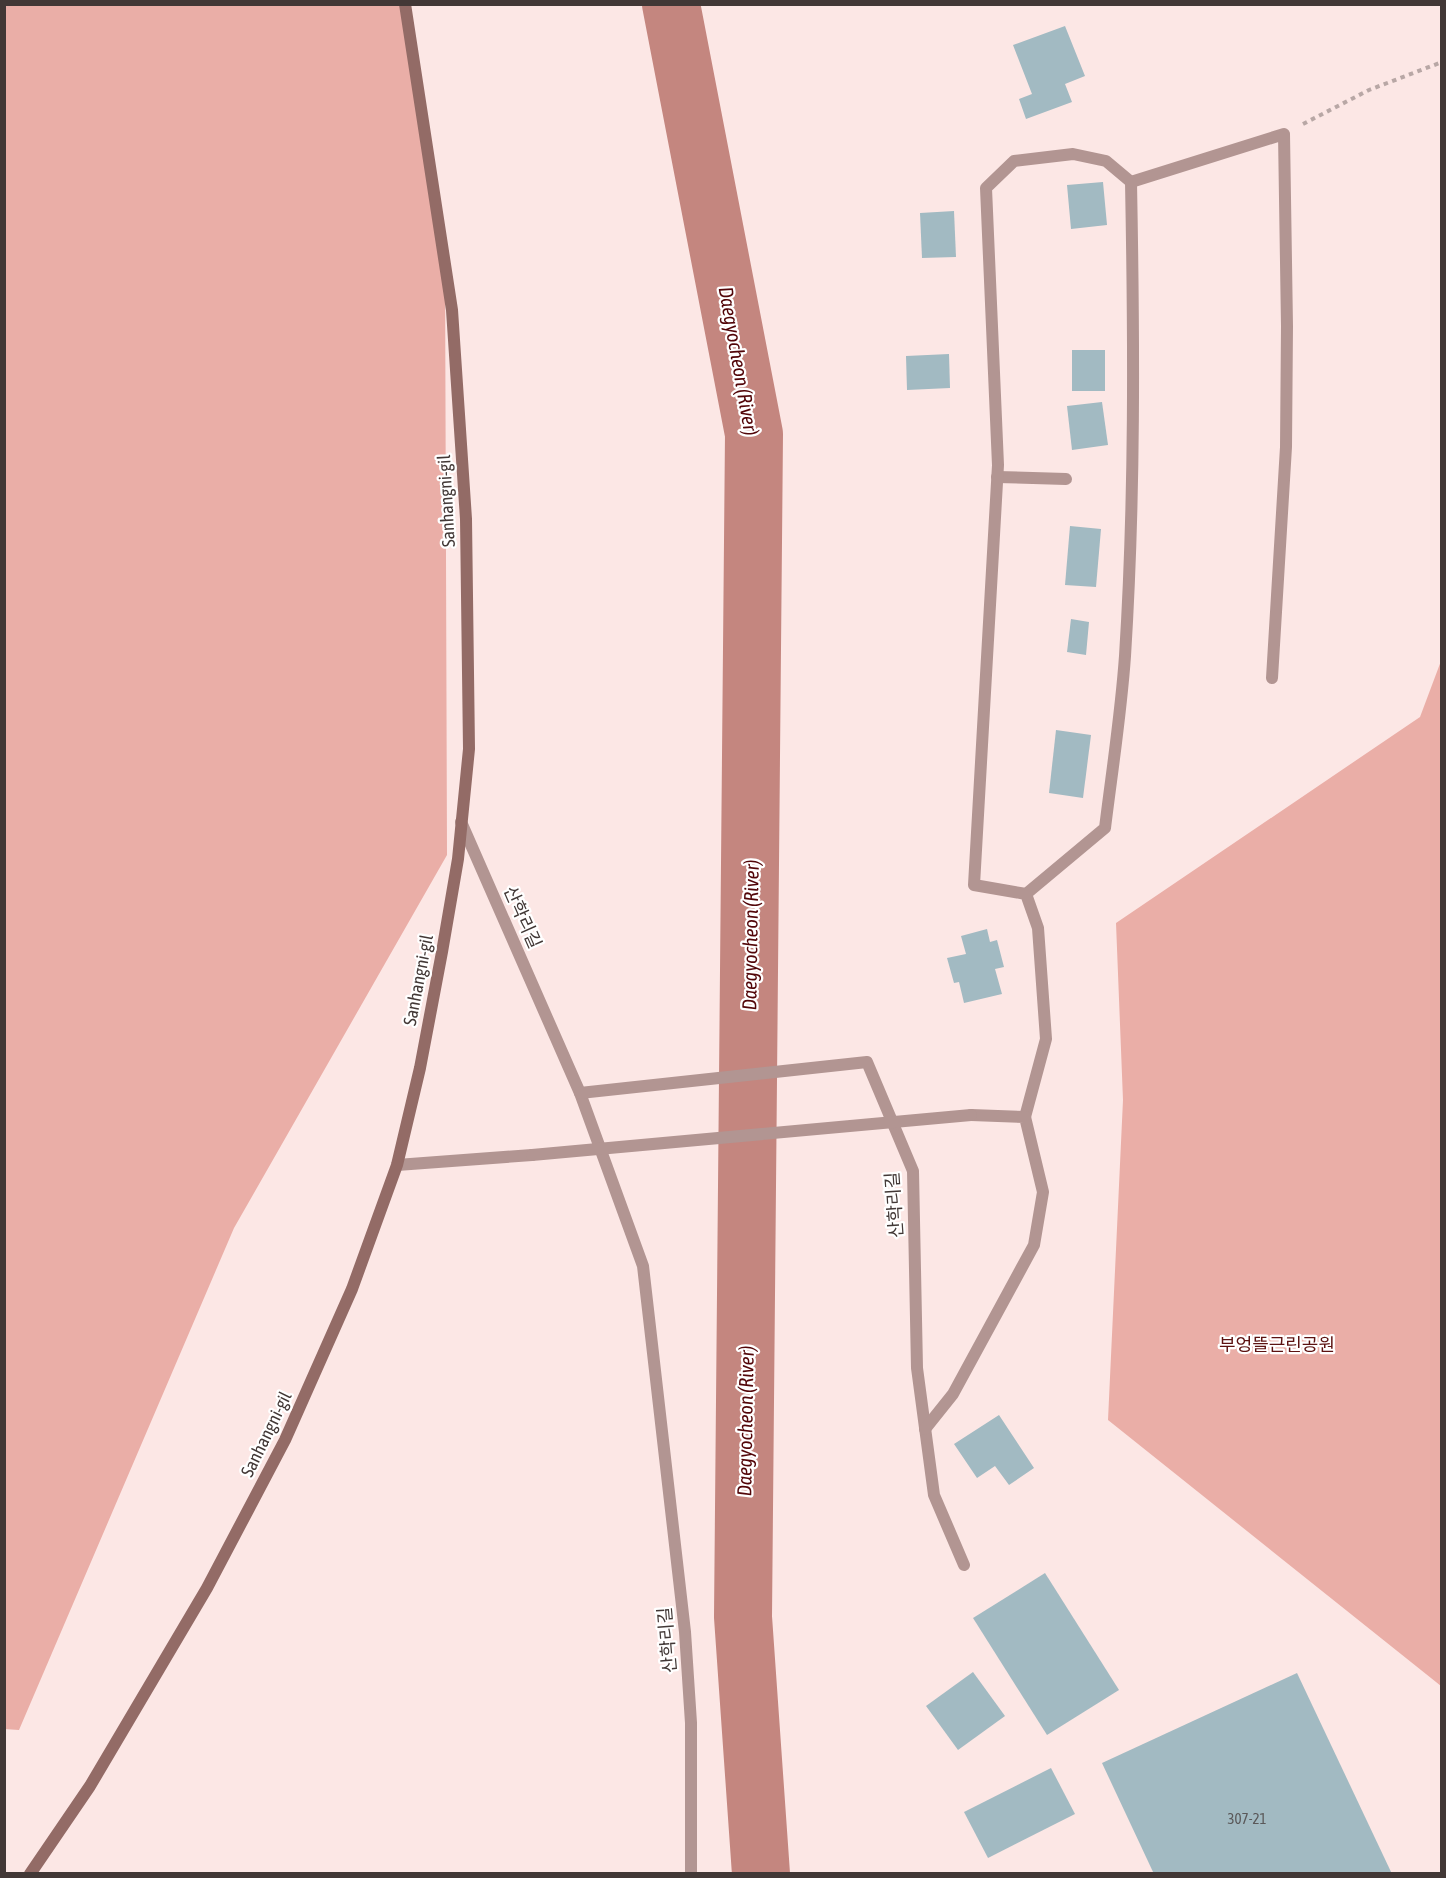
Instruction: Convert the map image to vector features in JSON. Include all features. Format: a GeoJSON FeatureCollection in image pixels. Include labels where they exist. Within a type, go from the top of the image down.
{"type":"FeatureCollection","features":[{"type":"Feature","properties":{"kind":"main road","name":"Sanhangni-gil"},"geometry":{"type":"LineString","coordinates":[[30,1874],[90,1786],[207,1588],[285,1440],[352,1289],[396,1165],[420,1068],[458,859],[469,749],[466,519],[452,310],[405,4]]}},
{"type":"Feature","properties":{"kind":"street"},"geometry":{"type":"LineString","coordinates":[[1131,182],[1284,134],[1286,447],[1272,678]]}},
{"type":"Feature","properties":{"kind":"street"},"geometry":{"type":"LineString","coordinates":[[1073,154],[1106,161],[1131,182],[1135,352],[1131,534],[1125,658],[1105,828],[1026,894],[974,885],[997,477],[993,313],[986,188],[1014,162],[1073,154]]}},
{"type":"Feature","properties":{"kind":"street"},"geometry":{"type":"LineString","coordinates":[[997,477],[1066,479]]}},
{"type":"Feature","properties":{"kind":"street","name":"산학리길"},"geometry":{"type":"LineString","coordinates":[[461,822],[580,1093],[643,1266],[685,1632],[691,1723],[691,1874]]}},
{"type":"Feature","properties":{"kind":"street"},"geometry":{"type":"LineString","coordinates":[[925,1429],[953,1394],[1034,1245],[1043,1192],[1025,1117],[1046,1039],[1038,928],[1026,894]]}},
{"type":"Feature","properties":{"kind":"street","name":"산학리길"},"geometry":{"type":"LineString","coordinates":[[580,1093],[867,1062],[913,1171],[917,1368],[934,1495],[964,1564]]}},
{"type":"Feature","properties":{"kind":"street"},"geometry":{"type":"LineString","coordinates":[[396,1165],[532,1155],[971,1115],[1025,1117]]}},
{"type":"Feature","properties":{"kind":"path"},"geometry":{"type":"LineString","coordinates":[[1284,134],[1369,90],[1442,62]]}},
{"type":"Feature","properties":{"kind":"green space"},"geometry":{"type":"Polygon","coordinates":[[[4,5],[403,5],[445,257],[447,855],[234,1228],[19,1730],[4,1729],[4,5]]]}},
{"type":"Feature","properties":{"kind":"green space","name":"부엉뜰근린공원"},"geometry":{"type":"Polygon","coordinates":[[[1441,661],[1441,1686],[1108,1420],[1123,1100],[1116,923],[1420,717],[1441,661]]]}},
{"type":"Feature","properties":{"kind":"building"},"geometry":{"type":"Polygon","coordinates":[[[1065,26],[1085,76],[1065,84],[1072,102],[1026,119],[1019,99],[1032,94],[1013,45],[1065,26]]]}},
{"type":"Feature","properties":{"kind":"building"},"geometry":{"type":"Polygon","coordinates":[[[1103,182],[1107,225],[1071,229],[1067,185],[1103,182]]]}},
{"type":"Feature","properties":{"kind":"building"},"geometry":{"type":"Polygon","coordinates":[[[954,211],[956,257],[922,258],[920,213],[954,211]]]}},
{"type":"Feature","properties":{"kind":"building"},"geometry":{"type":"Polygon","coordinates":[[[1072,350],[1105,350],[1105,391],[1072,391],[1072,350]]]}},
{"type":"Feature","properties":{"kind":"building"},"geometry":{"type":"Polygon","coordinates":[[[949,354],[950,388],[907,390],[906,356],[949,354]]]}},
{"type":"Feature","properties":{"kind":"building"},"geometry":{"type":"Polygon","coordinates":[[[1102,402],[1108,445],[1072,450],[1067,406],[1102,402]]]}},
{"type":"Feature","properties":{"kind":"building"},"geometry":{"type":"Polygon","coordinates":[[[1070,526],[1101,529],[1096,587],[1065,585],[1070,526]]]}},
{"type":"Feature","properties":{"kind":"building"},"geometry":{"type":"Polygon","coordinates":[[[1071,619],[1089,622],[1086,655],[1067,652],[1071,619]]]}},
{"type":"Feature","properties":{"kind":"building"},"geometry":{"type":"Polygon","coordinates":[[[1056,730],[1091,735],[1083,798],[1049,793],[1056,730]]]}},
{"type":"Feature","properties":{"kind":"building"},"geometry":{"type":"Polygon","coordinates":[[[987,929],[990,942],[997,940],[1004,967],[995,969],[1002,994],[964,1003],[959,982],[954,983],[947,958],[966,954],[961,936],[987,929]]]}},
{"type":"Feature","properties":{"kind":"building"},"geometry":{"type":"Polygon","coordinates":[[[999,1415],[1034,1468],[1009,1485],[995,1466],[977,1478],[954,1444],[999,1415]]]}},
{"type":"Feature","properties":{"kind":"building"},"geometry":{"type":"Polygon","coordinates":[[[1045,1573],[1119,1690],[1047,1735],[973,1618],[1045,1573]]]}},
{"type":"Feature","properties":{"kind":"building"},"geometry":{"type":"Polygon","coordinates":[[[973,1672],[1005,1716],[958,1750],[926,1706],[973,1672]]]}},
{"type":"Feature","properties":{"kind":"building"},"geometry":{"type":"Polygon","coordinates":[[[1297,1673],[1392,1874],[1154,1874],[1102,1763],[1297,1673]]]}},
{"type":"Feature","properties":{"kind":"building"},"geometry":{"type":"Polygon","coordinates":[[[1051,1768],[1075,1814],[988,1858],[964,1812],[1051,1768]]]}},
{"type":"Feature","properties":{"kind":"waterway","name":"Daegyocheon (River)"},"geometry":{"type":"LineString","coordinates":[[671,4],[754,434],[743,1617],[761,1874]]}}]}
